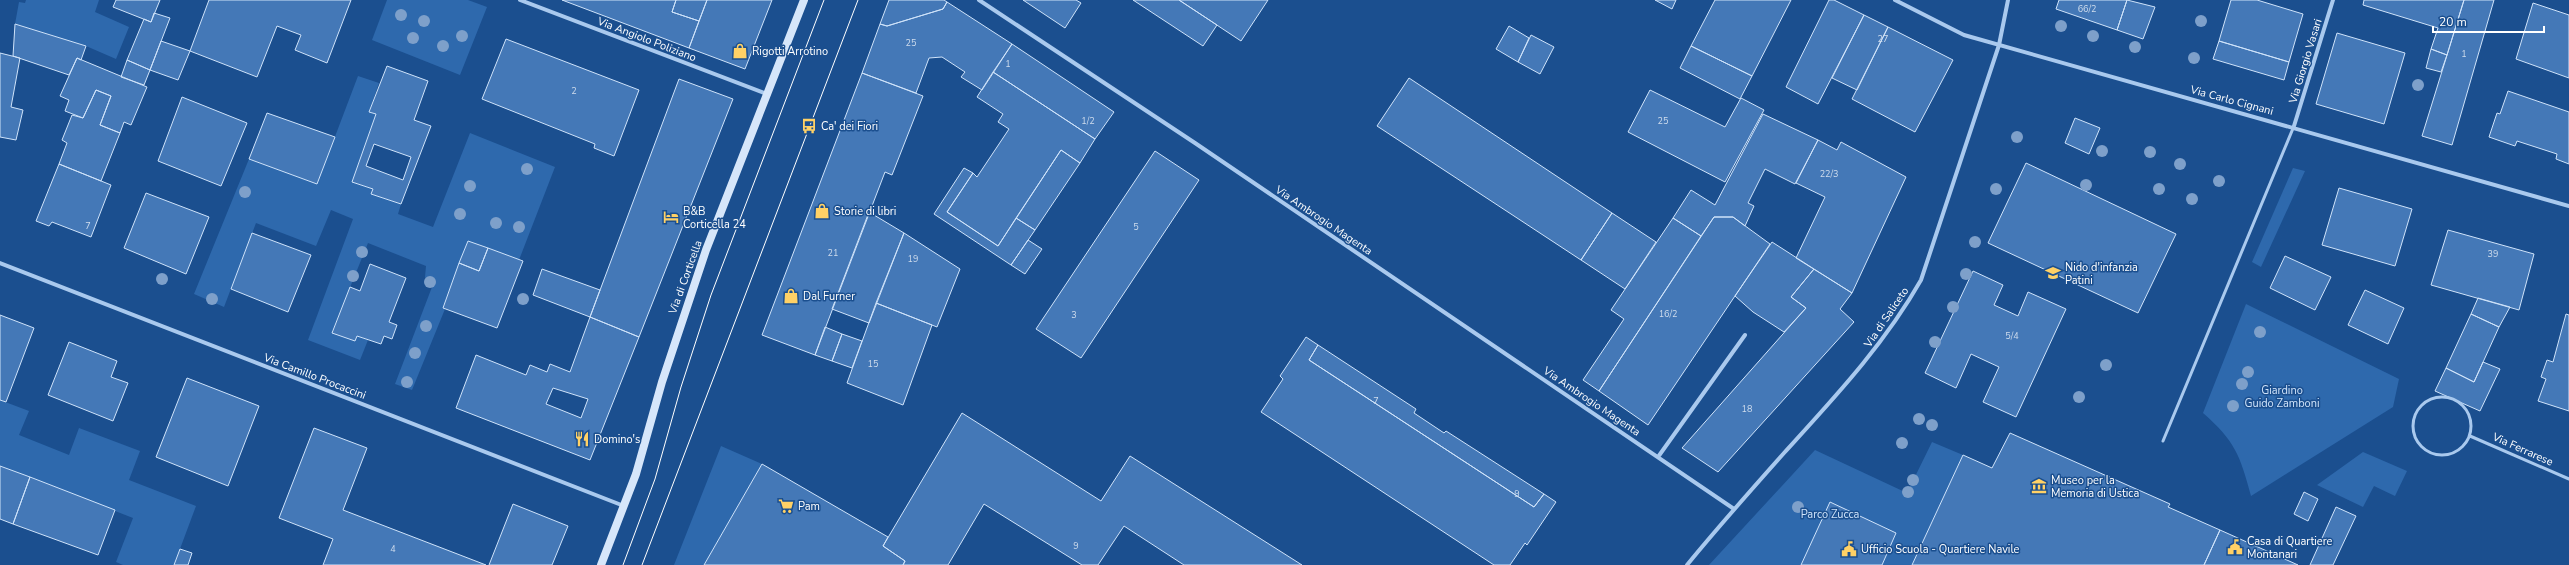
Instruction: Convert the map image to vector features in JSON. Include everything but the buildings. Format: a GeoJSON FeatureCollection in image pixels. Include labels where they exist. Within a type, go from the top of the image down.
{"type":"FeatureCollection","features":[{"type":"Feature","properties":{"kind":"main road","name":"Via di Corticella"},"geometry":{"type":"LineString","coordinates":[[601,565],[624,506],[692,288],[804,0]]}},
{"type":"Feature","properties":{"kind":"street","name":"Via Angiolo Poliziano"},"geometry":{"type":"LineString","coordinates":[[520,0],[768,95]]}},
{"type":"Feature","properties":{"kind":"street","name":"Via Ambrogio Magenta"},"geometry":{"type":"LineString","coordinates":[[979,0],[1195,143],[1734,508]]}},
{"type":"Feature","properties":{"kind":"street","name":"Via Carlo Cignani"},"geometry":{"type":"LineString","coordinates":[[1895,0],[1964,35],[2294,126],[2569,206]]}},
{"type":"Feature","properties":{"kind":"street","name":"Via di Saliceto"},"geometry":{"type":"LineString","coordinates":[[1687,565],[1734,508],[1858,372],[1901,314],[1921,280],[1999,45],[2008,0]]}},
{"type":"Feature","properties":{"kind":"street","name":"Via Giorgio Vasari"},"geometry":{"type":"LineString","coordinates":[[2294,126],[2333,0]]}},
{"type":"Feature","properties":{"kind":"street","name":"Via Camillo Procaccini"},"geometry":{"type":"LineString","coordinates":[[0,262],[624,506]]}},
{"type":"Feature","properties":{"kind":"street"},"geometry":{"type":"LineString","coordinates":[[1658,457],[1745,335]]}},
{"type":"Feature","properties":{"kind":"lane"},"geometry":{"type":"LineString","coordinates":[[2163,441],[2294,126]]}},
{"type":"Feature","properties":{"kind":"lane"},"geometry":{"type":"LineString","coordinates":[[2441,397],[2450,398],[2458,402],[2470,417],[2470,436],[2465,444],[2454,453],[2440,455],[2430,453],[2416,439],[2413,430],[2414,420],[2418,411],[2428,402],[2441,397]]}},
{"type":"Feature","properties":{"kind":"lane","name":"Via Ferrarese"},"geometry":{"type":"LineString","coordinates":[[2470,436],[2569,479]]}},
{"type":"Feature","properties":{"kind":"green space"},"geometry":{"type":"Polygon","coordinates":[[[26,0],[99,0],[95,12],[129,27],[116,59],[86,46],[15,24],[19,2],[25,3],[26,0]]]}},
{"type":"Feature","properties":{"kind":"green space"},"geometry":{"type":"Polygon","coordinates":[[[387,0],[468,0],[487,7],[460,75],[372,40],[387,0]]]}},
{"type":"Feature","properties":{"kind":"green space"},"geometry":{"type":"Polygon","coordinates":[[[358,76],[379,83],[369,112],[376,114],[352,182],[373,189],[372,194],[401,204],[398,214],[433,227],[470,133],[555,167],[519,260],[468,241],[443,308],[445,309],[412,390],[395,384],[432,287],[425,277],[426,266],[368,243],[332,332],[355,341],[357,336],[368,340],[360,360],[308,340],[353,219],[331,210],[316,246],[256,223],[224,307],[194,294],[249,159],[317,184],[358,76]]]}},
{"type":"Feature","properties":{"kind":"green space"},"geometry":{"type":"Polygon","coordinates":[[[2293,168],[2305,171],[2261,267],[2252,262],[2293,168]]]}},
{"type":"Feature","properties":{"kind":"green space","name":"Giardino Guido Zamboni"},"geometry":{"type":"Polygon","coordinates":[[[2246,304],[2399,379],[2393,407],[2251,496],[2235,450],[2222,432],[2203,413],[2246,304]]]}},
{"type":"Feature","properties":{"kind":"green space"},"geometry":{"type":"Polygon","coordinates":[[[0,400],[29,411],[19,435],[69,455],[79,428],[140,451],[129,480],[196,506],[174,565],[123,565],[116,562],[133,518],[0,466],[0,400]]]}},
{"type":"Feature","properties":{"kind":"green space","name":"Parco Zucca"},"geometry":{"type":"Polygon","coordinates":[[[1932,442],[1963,455],[1912,565],[1709,565],[1815,450],[1907,493],[1932,442]]]}},
{"type":"Feature","properties":{"kind":"green space"},"geometry":{"type":"Polygon","coordinates":[[[721,446],[762,464],[704,565],[674,565],[721,446]]]}},
{"type":"Feature","properties":{"kind":"green space"},"geometry":{"type":"Polygon","coordinates":[[[2363,452],[2407,471],[2395,496],[2374,486],[2363,507],[2317,485],[2363,452]]]}},
{"type":"Feature","properties":{"kind":"tram line"},"geometry":{"type":"LineString","coordinates":[[623,565],[655,479],[681,387],[711,295],[824,0]]}},
{"type":"Feature","properties":{"kind":"tram line"},"geometry":{"type":"LineString","coordinates":[[642,565],[858,0]]}},
{"type":"Feature","properties":{"kind":"place","name":"Rigotti Arrotino"},"geometry":{"type":"Point","coordinates":[740,51]}},
{"type":"Feature","properties":{"kind":"place","name":"Ca' dei Fiori"},"geometry":{"type":"Point","coordinates":[809,126]}},
{"type":"Feature","properties":{"kind":"place","name":"Storie di libri"},"geometry":{"type":"Point","coordinates":[822,211]}},
{"type":"Feature","properties":{"kind":"place","name":"B&B Corticella 24"},"geometry":{"type":"Point","coordinates":[671,217]}},
{"type":"Feature","properties":{"kind":"place","name":"Nido d'infanzia Patini"},"geometry":{"type":"Point","coordinates":[2053,273]}},
{"type":"Feature","properties":{"kind":"place","name":"Dal Furner"},"geometry":{"type":"Point","coordinates":[791,296]}},
{"type":"Feature","properties":{"kind":"place","name":"Domino's"},"geometry":{"type":"Point","coordinates":[582,439]}},
{"type":"Feature","properties":{"kind":"place","name":"Museo per la Memoria di Ustica"},"geometry":{"type":"Point","coordinates":[2039,486]}},
{"type":"Feature","properties":{"kind":"place","name":"Pam"},"geometry":{"type":"Point","coordinates":[786,506]}},
{"type":"Feature","properties":{"kind":"place","name":"Casa di Quartiere Montanari"},"geometry":{"type":"Point","coordinates":[2235,547]}},
{"type":"Feature","properties":{"kind":"place","name":"Ufficio Scuola - Quartiere Navile"},"geometry":{"type":"Point","coordinates":[1849,549]}}]}
